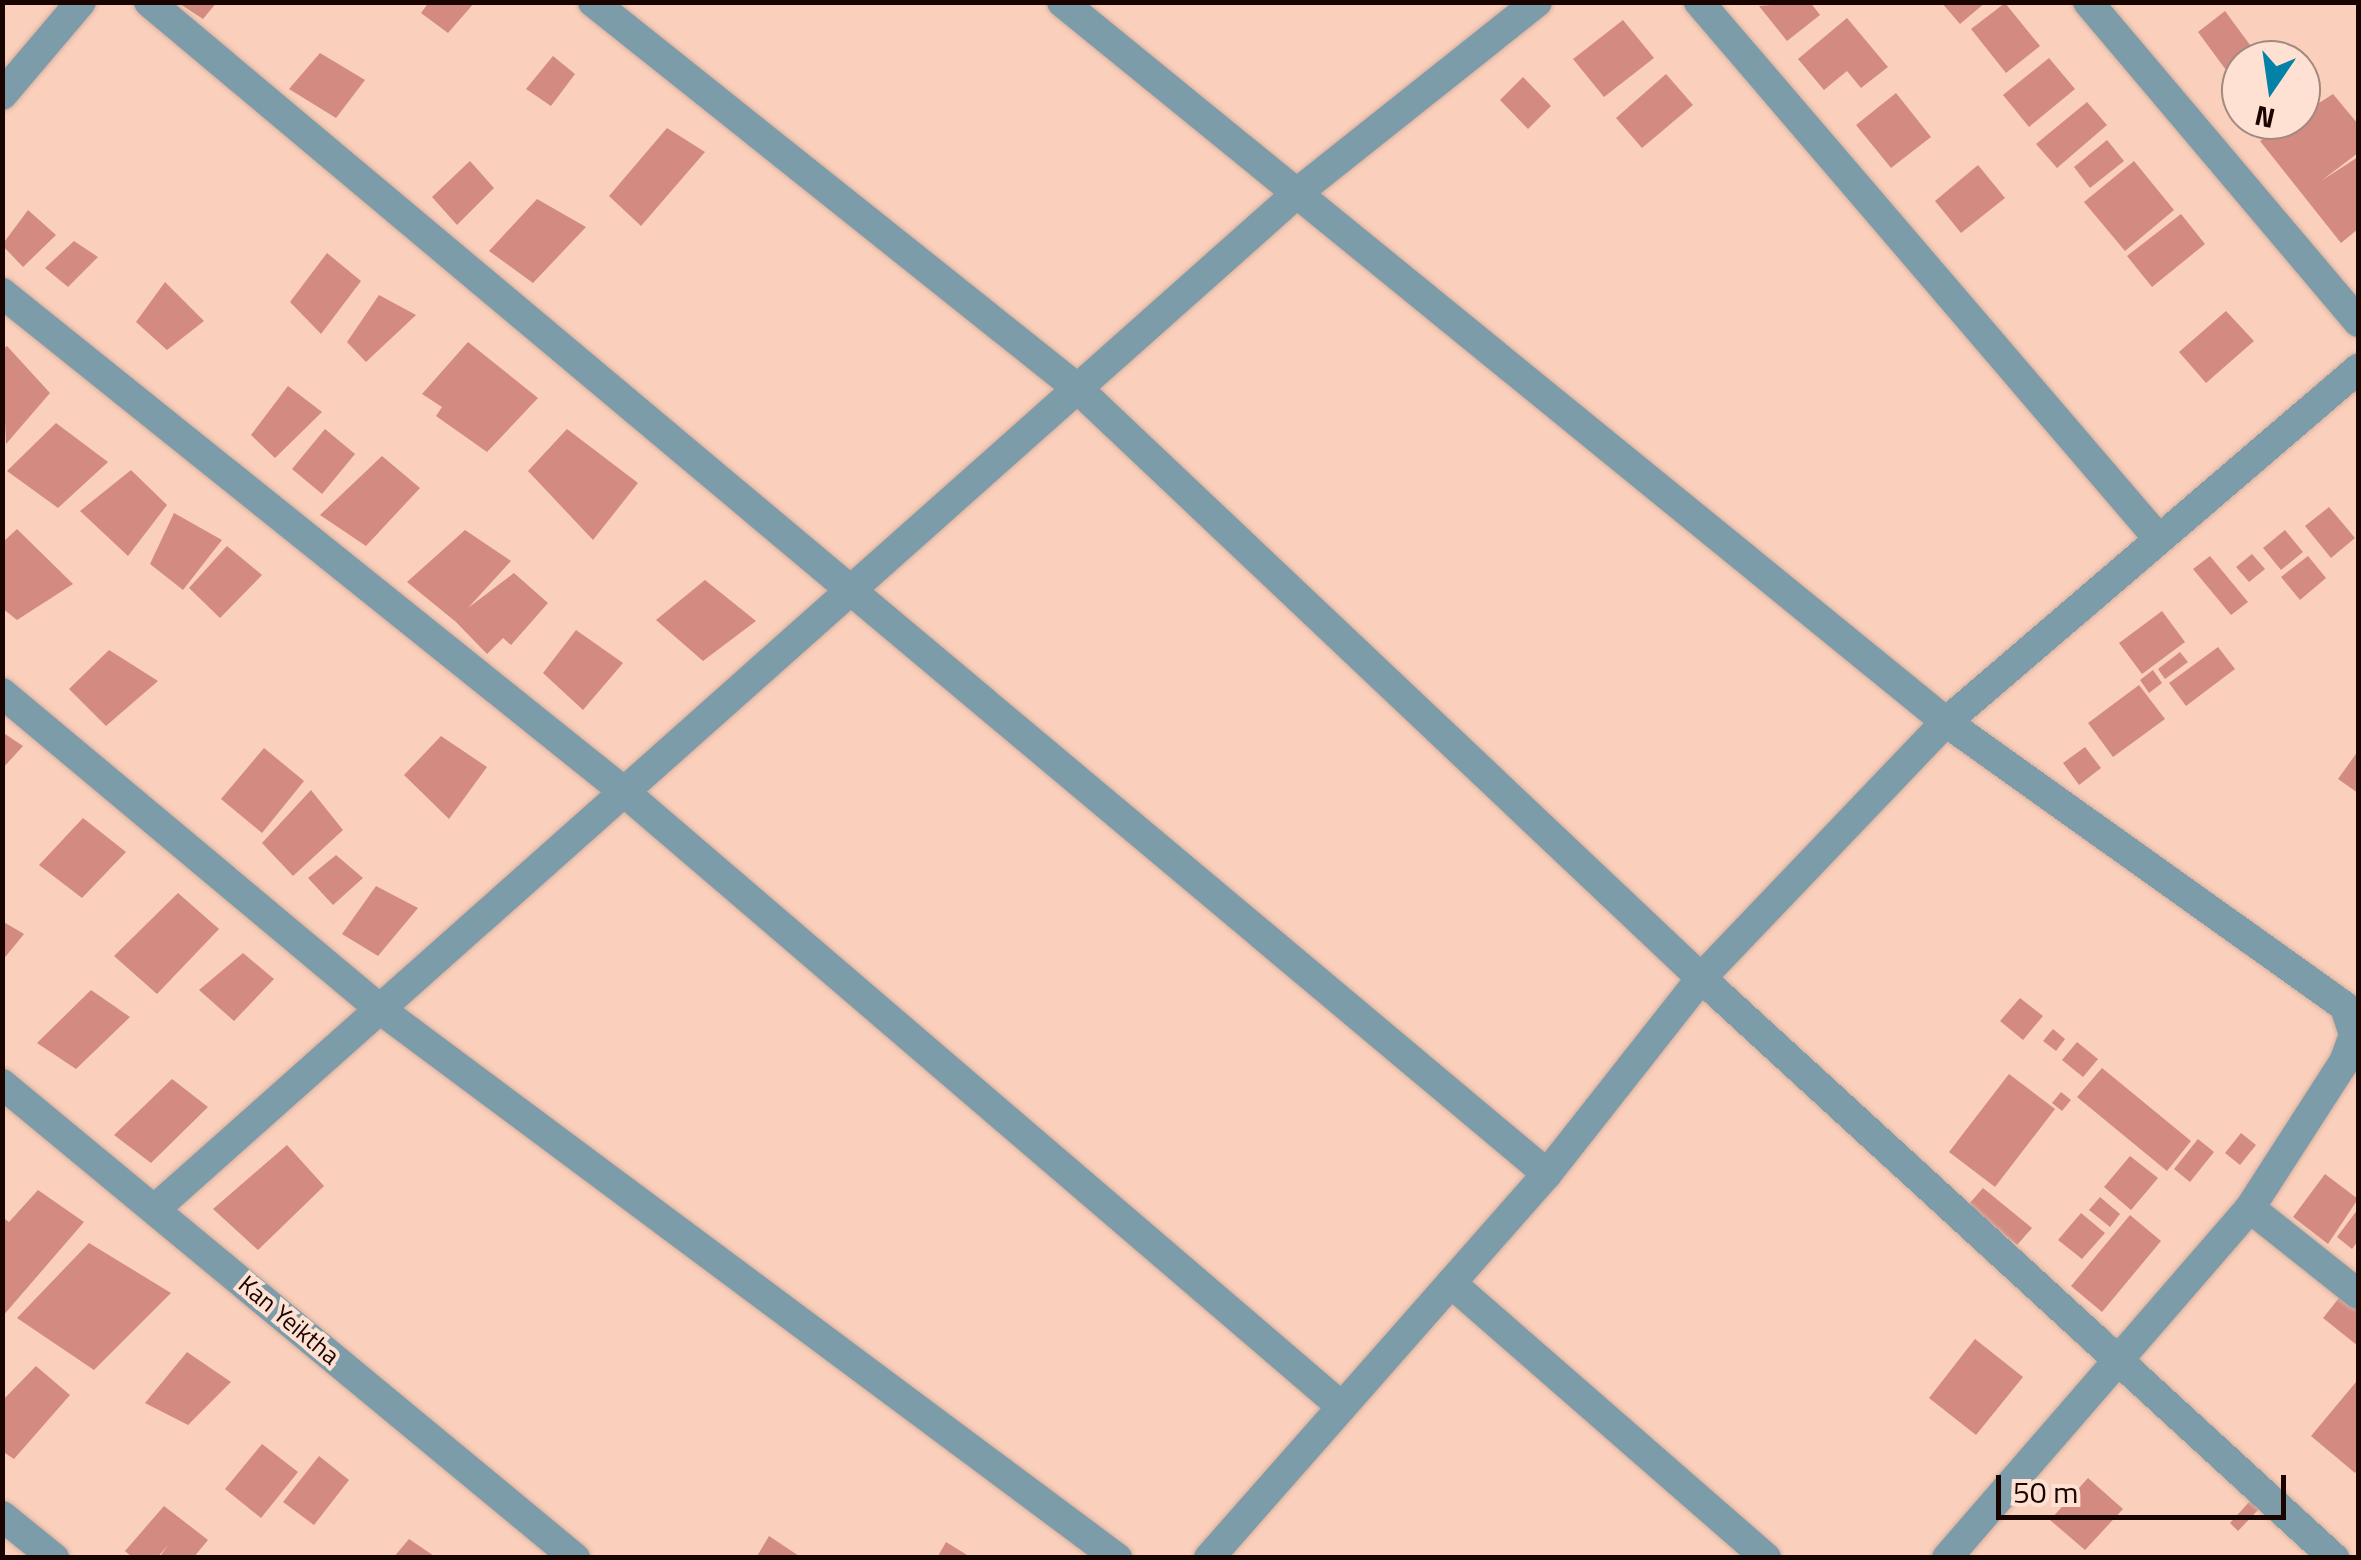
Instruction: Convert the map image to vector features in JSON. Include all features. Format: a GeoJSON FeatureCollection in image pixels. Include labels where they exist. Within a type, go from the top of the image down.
{"type":"FeatureCollection","features":[{"type":"Feature","properties":{"kind":"street"},"geometry":{"type":"LineString","coordinates":[[2,94],[80,2]]}},
{"type":"Feature","properties":{"kind":"street"},"geometry":{"type":"LineString","coordinates":[[149,2],[844,593],[1547,1174]]}},
{"type":"Feature","properties":{"kind":"street"},"geometry":{"type":"LineString","coordinates":[[592,2],[1077,388],[1702,978],[2113,1360],[2334,1558]]}},
{"type":"Feature","properties":{"kind":"street"},"geometry":{"type":"LineString","coordinates":[[1062,2],[1302,189],[1946,722],[2345,1007],[2354,1036],[2344,1062],[2250,1208],[2113,1360],[1947,1558]]}},
{"type":"Feature","properties":{"kind":"street"},"geometry":{"type":"LineString","coordinates":[[155,1209],[377,1006],[1302,189],[1537,2]]}},
{"type":"Feature","properties":{"kind":"street"},"geometry":{"type":"LineString","coordinates":[[1699,2],[2157,537]]}},
{"type":"Feature","properties":{"kind":"street"},"geometry":{"type":"LineString","coordinates":[[2088,2],[2358,322]]}},
{"type":"Feature","properties":{"kind":"street"},"geometry":{"type":"LineString","coordinates":[[2,292],[622,790],[1342,1407]]}},
{"type":"Feature","properties":{"kind":"street"},"geometry":{"type":"LineString","coordinates":[[1208,1558],[1547,1174],[1702,978],[1946,722],[2157,537],[2358,369]]}},
{"type":"Feature","properties":{"kind":"street"},"geometry":{"type":"LineString","coordinates":[[2,693],[377,1006],[1117,1558]]}},
{"type":"Feature","properties":{"kind":"street","name":"Kan Yeiktha"},"geometry":{"type":"LineString","coordinates":[[2,1084],[575,1558]]}},
{"type":"Feature","properties":{"kind":"street"},"geometry":{"type":"LineString","coordinates":[[2250,1208],[2358,1294]]}},
{"type":"Feature","properties":{"kind":"street"},"geometry":{"type":"LineString","coordinates":[[1451,1283],[1766,1558]]}},
{"type":"Feature","properties":{"kind":"street"},"geometry":{"type":"LineString","coordinates":[[2,1516],[54,1558]]}},
{"type":"Feature","properties":{"kind":"building"},"geometry":{"type":"Polygon","coordinates":[[[177,2],[217,2],[203,19],[177,2]]]}},
{"type":"Feature","properties":{"kind":"building"},"geometry":{"type":"Polygon","coordinates":[[[429,2],[475,2],[448,33],[421,13],[429,2]]]}},
{"type":"Feature","properties":{"kind":"building"},"geometry":{"type":"Polygon","coordinates":[[[1810,2],[1820,15],[1787,41],[1759,6],[1810,2]]]}},
{"type":"Feature","properties":{"kind":"building"},"geometry":{"type":"Polygon","coordinates":[[[1941,2],[1986,2],[1960,24],[1941,2]]]}},
{"type":"Feature","properties":{"kind":"building"},"geometry":{"type":"Polygon","coordinates":[[[2005,3],[2040,46],[2006,73],[1971,29],[2005,3]]]}},
{"type":"Feature","properties":{"kind":"building"},"geometry":{"type":"Polygon","coordinates":[[[2225,11],[2246,40],[2221,40],[2221,63],[2198,32],[2225,11]]]}},
{"type":"Feature","properties":{"kind":"building"},"geometry":{"type":"Polygon","coordinates":[[[1847,18],[1888,67],[1861,88],[1847,71],[1824,90],[1798,59],[1847,18]]]}},
{"type":"Feature","properties":{"kind":"building"},"geometry":{"type":"Polygon","coordinates":[[[1623,20],[1654,58],[1604,97],[1573,59],[1623,20]]]}},
{"type":"Feature","properties":{"kind":"building"},"geometry":{"type":"Polygon","coordinates":[[[320,53],[365,80],[336,118],[289,89],[320,53]]]}},
{"type":"Feature","properties":{"kind":"building"},"geometry":{"type":"Polygon","coordinates":[[[553,56],[575,74],[551,106],[526,89],[553,56]]]}},
{"type":"Feature","properties":{"kind":"building"},"geometry":{"type":"Polygon","coordinates":[[[2049,58],[2075,89],[2029,127],[2003,95],[2049,58]]]}},
{"type":"Feature","properties":{"kind":"building"},"geometry":{"type":"Polygon","coordinates":[[[1666,74],[1693,105],[1642,148],[1616,118],[1666,74]]]}},
{"type":"Feature","properties":{"kind":"building"},"geometry":{"type":"Polygon","coordinates":[[[1523,77],[1551,106],[1528,129],[1500,100],[1523,77]]]}},
{"type":"Feature","properties":{"kind":"building"},"geometry":{"type":"Polygon","coordinates":[[[1896,93],[1931,137],[1891,168],[1856,125],[1896,93]]]}},
{"type":"Feature","properties":{"kind":"building"},"geometry":{"type":"Polygon","coordinates":[[[2333,94],[2358,124],[2358,153],[2321,181],[2358,157],[2358,229],[2341,243],[2260,141],[2321,140],[2321,102],[2333,94]]]}},
{"type":"Feature","properties":{"kind":"building"},"geometry":{"type":"Polygon","coordinates":[[[2087,102],[2107,125],[2057,168],[2036,144],[2087,102]]]}},
{"type":"Feature","properties":{"kind":"building"},"geometry":{"type":"Polygon","coordinates":[[[667,128],[705,152],[641,226],[609,196],[667,128]]]}},
{"type":"Feature","properties":{"kind":"building"},"geometry":{"type":"Polygon","coordinates":[[[2107,140],[2124,161],[2090,188],[2074,167],[2107,140]]]}},
{"type":"Feature","properties":{"kind":"building"},"geometry":{"type":"Polygon","coordinates":[[[470,161],[494,188],[457,225],[432,197],[470,161]]]}},
{"type":"Feature","properties":{"kind":"building"},"geometry":{"type":"Polygon","coordinates":[[[2134,161],[2174,210],[2125,251],[2084,202],[2134,161]]]}},
{"type":"Feature","properties":{"kind":"building"},"geometry":{"type":"Polygon","coordinates":[[[1978,165],[2005,198],[1961,233],[1935,201],[1978,165]]]}},
{"type":"Feature","properties":{"kind":"building"},"geometry":{"type":"Polygon","coordinates":[[[537,199],[586,227],[533,283],[489,251],[537,199]]]}},
{"type":"Feature","properties":{"kind":"building"},"geometry":{"type":"Polygon","coordinates":[[[28,210],[56,235],[23,267],[2,245],[28,210]]]}},
{"type":"Feature","properties":{"kind":"building"},"geometry":{"type":"Polygon","coordinates":[[[2181,214],[2205,244],[2152,287],[2127,256],[2181,214]]]}},
{"type":"Feature","properties":{"kind":"building"},"geometry":{"type":"Polygon","coordinates":[[[74,241],[98,257],[68,287],[45,268],[74,241]]]}},
{"type":"Feature","properties":{"kind":"building"},"geometry":{"type":"Polygon","coordinates":[[[327,253],[361,281],[321,334],[290,302],[327,253]]]}},
{"type":"Feature","properties":{"kind":"building"},"geometry":{"type":"Polygon","coordinates":[[[165,282],[204,321],[167,350],[136,322],[165,282]]]}},
{"type":"Feature","properties":{"kind":"building"},"geometry":{"type":"Polygon","coordinates":[[[379,295],[416,315],[366,362],[347,342],[379,295]]]}},
{"type":"Feature","properties":{"kind":"building"},"geometry":{"type":"Polygon","coordinates":[[[2226,311],[2254,341],[2206,383],[2179,352],[2226,311]]]}},
{"type":"Feature","properties":{"kind":"building"},"geometry":{"type":"Polygon","coordinates":[[[468,342],[538,398],[487,452],[436,416],[442,407],[422,394],[468,342]]]}},
{"type":"Feature","properties":{"kind":"building"},"geometry":{"type":"Polygon","coordinates":[[[7,346],[50,393],[6,444],[2,350],[7,346]]]}},
{"type":"Feature","properties":{"kind":"building"},"geometry":{"type":"Polygon","coordinates":[[[288,386],[322,412],[275,458],[251,435],[288,386]]]}},
{"type":"Feature","properties":{"kind":"building"},"geometry":{"type":"Polygon","coordinates":[[[56,423],[108,462],[58,508],[7,471],[56,423]]]}},
{"type":"Feature","properties":{"kind":"building"},"geometry":{"type":"Polygon","coordinates":[[[325,429],[355,454],[322,494],[292,469],[325,429]]]}},
{"type":"Feature","properties":{"kind":"building"},"geometry":{"type":"Polygon","coordinates":[[[567,429],[638,483],[593,540],[528,471],[567,429]]]}},
{"type":"Feature","properties":{"kind":"building"},"geometry":{"type":"Polygon","coordinates":[[[382,456],[420,488],[366,546],[320,515],[382,456]]]}},
{"type":"Feature","properties":{"kind":"building"},"geometry":{"type":"Polygon","coordinates":[[[131,470],[167,505],[128,556],[80,511],[131,470]]]}},
{"type":"Feature","properties":{"kind":"building"},"geometry":{"type":"Polygon","coordinates":[[[2329,507],[2355,538],[2331,558],[2305,526],[2329,507]]]}},
{"type":"Feature","properties":{"kind":"building"},"geometry":{"type":"Polygon","coordinates":[[[174,513],[222,540],[183,590],[150,564],[174,513]]]}},
{"type":"Feature","properties":{"kind":"building"},"geometry":{"type":"Polygon","coordinates":[[[17,529],[73,584],[17,620],[2,608],[2,543],[17,529]]]}},
{"type":"Feature","properties":{"kind":"building"},"geometry":{"type":"Polygon","coordinates":[[[465,530],[511,561],[468,608],[514,573],[548,603],[511,645],[503,638],[487,654],[456,622],[407,582],[465,530]]]}},
{"type":"Feature","properties":{"kind":"building"},"geometry":{"type":"Polygon","coordinates":[[[2285,530],[2303,552],[2281,570],[2263,548],[2285,530]]]}},
{"type":"Feature","properties":{"kind":"building"},"geometry":{"type":"Polygon","coordinates":[[[227,546],[262,575],[220,618],[189,588],[227,546]]]}},
{"type":"Feature","properties":{"kind":"building"},"geometry":{"type":"Polygon","coordinates":[[[2252,554],[2265,569],[2249,582],[2236,567],[2252,554]]]}},
{"type":"Feature","properties":{"kind":"building"},"geometry":{"type":"Polygon","coordinates":[[[2210,556],[2248,602],[2231,615],[2193,569],[2210,556]]]}},
{"type":"Feature","properties":{"kind":"building"},"geometry":{"type":"Polygon","coordinates":[[[2308,556],[2326,578],[2300,600],[2281,577],[2308,556]]]}},
{"type":"Feature","properties":{"kind":"building"},"geometry":{"type":"Polygon","coordinates":[[[705,580],[756,621],[703,661],[656,620],[705,580]]]}},
{"type":"Feature","properties":{"kind":"building"},"geometry":{"type":"Polygon","coordinates":[[[2162,611],[2185,642],[2142,674],[2119,643],[2162,611]]]}},
{"type":"Feature","properties":{"kind":"building"},"geometry":{"type":"Polygon","coordinates":[[[576,630],[623,663],[583,710],[543,673],[576,630]]]}},
{"type":"Feature","properties":{"kind":"building"},"geometry":{"type":"Polygon","coordinates":[[[2218,647],[2235,669],[2186,706],[2169,683],[2218,647]]]}},
{"type":"Feature","properties":{"kind":"building"},"geometry":{"type":"Polygon","coordinates":[[[109,650],[158,681],[106,726],[69,689],[109,650]]]}},
{"type":"Feature","properties":{"kind":"building"},"geometry":{"type":"Polygon","coordinates":[[[2180,652],[2188,662],[2165,679],[2158,669],[2180,652]]]}},
{"type":"Feature","properties":{"kind":"building"},"geometry":{"type":"Polygon","coordinates":[[[2153,670],[2162,683],[2149,693],[2140,680],[2153,670]]]}},
{"type":"Feature","properties":{"kind":"building"},"geometry":{"type":"Polygon","coordinates":[[[2139,685],[2165,719],[2113,757],[2088,723],[2139,685]]]}},
{"type":"Feature","properties":{"kind":"building"},"geometry":{"type":"Polygon","coordinates":[[[2,732],[23,746],[2,769],[2,732]]]}},
{"type":"Feature","properties":{"kind":"building"},"geometry":{"type":"Polygon","coordinates":[[[441,736],[487,767],[449,819],[404,775],[441,736]]]}},
{"type":"Feature","properties":{"kind":"building"},"geometry":{"type":"Polygon","coordinates":[[[2085,747],[2101,768],[2079,785],[2063,763],[2085,747]]]}},
{"type":"Feature","properties":{"kind":"building"},"geometry":{"type":"Polygon","coordinates":[[[264,748],[304,781],[262,833],[221,799],[264,748]]]}},
{"type":"Feature","properties":{"kind":"building"},"geometry":{"type":"Polygon","coordinates":[[[2358,751],[2358,793],[2338,779],[2358,751]]]}},
{"type":"Feature","properties":{"kind":"building"},"geometry":{"type":"Polygon","coordinates":[[[311,790],[343,830],[293,876],[262,843],[311,790]]]}},
{"type":"Feature","properties":{"kind":"building"},"geometry":{"type":"Polygon","coordinates":[[[83,818],[126,852],[82,898],[39,865],[83,818]]]}},
{"type":"Feature","properties":{"kind":"building"},"geometry":{"type":"Polygon","coordinates":[[[336,855],[363,878],[333,905],[308,878],[336,855]]]}},
{"type":"Feature","properties":{"kind":"building"},"geometry":{"type":"Polygon","coordinates":[[[376,886],[418,908],[378,956],[342,934],[376,886]]]}},
{"type":"Feature","properties":{"kind":"building"},"geometry":{"type":"Polygon","coordinates":[[[178,893],[219,929],[157,994],[114,956],[178,893]]]}},
{"type":"Feature","properties":{"kind":"building"},"geometry":{"type":"Polygon","coordinates":[[[2,921],[24,934],[2,961],[2,921]]]}},
{"type":"Feature","properties":{"kind":"building"},"geometry":{"type":"Polygon","coordinates":[[[243,953],[274,979],[234,1021],[199,990],[243,953]]]}},
{"type":"Feature","properties":{"kind":"building"},"geometry":{"type":"Polygon","coordinates":[[[91,990],[130,1017],[76,1069],[37,1043],[91,990]]]}},
{"type":"Feature","properties":{"kind":"building"},"geometry":{"type":"Polygon","coordinates":[[[2020,998],[2043,1016],[2023,1040],[2000,1021],[2020,998]]]}},
{"type":"Feature","properties":{"kind":"building"},"geometry":{"type":"Polygon","coordinates":[[[2053,1029],[2065,1039],[2056,1051],[2043,1041],[2053,1029]]]}},
{"type":"Feature","properties":{"kind":"building"},"geometry":{"type":"Polygon","coordinates":[[[2077,1042],[2098,1059],[2083,1077],[2062,1060],[2077,1042]]]}},
{"type":"Feature","properties":{"kind":"building"},"geometry":{"type":"Polygon","coordinates":[[[2102,1068],[2191,1141],[2167,1171],[2077,1097],[2102,1068]]]}},
{"type":"Feature","properties":{"kind":"building"},"geometry":{"type":"Polygon","coordinates":[[[2009,1074],[2055,1109],[1995,1187],[1949,1152],[2009,1074]]]}},
{"type":"Feature","properties":{"kind":"building"},"geometry":{"type":"Polygon","coordinates":[[[172,1079],[208,1107],[151,1163],[114,1135],[172,1079]]]}},
{"type":"Feature","properties":{"kind":"building"},"geometry":{"type":"Polygon","coordinates":[[[2061,1092],[2071,1100],[2062,1111],[2052,1103],[2061,1092]]]}},
{"type":"Feature","properties":{"kind":"building"},"geometry":{"type":"Polygon","coordinates":[[[2241,1133],[2256,1145],[2240,1165],[2225,1153],[2241,1133]]]}},
{"type":"Feature","properties":{"kind":"building"},"geometry":{"type":"Polygon","coordinates":[[[2198,1139],[2214,1152],[2190,1182],[2174,1169],[2198,1139]]]}},
{"type":"Feature","properties":{"kind":"building"},"geometry":{"type":"Polygon","coordinates":[[[287,1145],[324,1186],[258,1250],[213,1209],[287,1145]]]}},
{"type":"Feature","properties":{"kind":"building"},"geometry":{"type":"Polygon","coordinates":[[[2130,1156],[2158,1178],[2131,1210],[2104,1187],[2130,1156]]]}},
{"type":"Feature","properties":{"kind":"building"},"geometry":{"type":"Polygon","coordinates":[[[2325,1174],[2358,1199],[2328,1244],[2293,1217],[2325,1174]]]}},
{"type":"Feature","properties":{"kind":"building"},"geometry":{"type":"Polygon","coordinates":[[[1983,1188],[2032,1228],[2017,1245],[1968,1205],[1983,1188]]]}},
{"type":"Feature","properties":{"kind":"building"},"geometry":{"type":"Polygon","coordinates":[[[38,1190],[84,1222],[2,1317],[2,1217],[9,1222],[38,1190]]]}},
{"type":"Feature","properties":{"kind":"building"},"geometry":{"type":"Polygon","coordinates":[[[2100,1197],[2120,1214],[2110,1227],[2089,1210],[2100,1197]]]}},
{"type":"Feature","properties":{"kind":"building"},"geometry":{"type":"Polygon","coordinates":[[[2358,1209],[2358,1241],[2352,1249],[2337,1237],[2358,1209]]]}},
{"type":"Feature","properties":{"kind":"building"},"geometry":{"type":"Polygon","coordinates":[[[2081,1213],[2105,1233],[2082,1259],[2058,1240],[2081,1213]]]}},
{"type":"Feature","properties":{"kind":"building"},"geometry":{"type":"Polygon","coordinates":[[[2130,1215],[2161,1241],[2102,1312],[2071,1286],[2130,1215]]]}},
{"type":"Feature","properties":{"kind":"building"},"geometry":{"type":"Polygon","coordinates":[[[89,1243],[171,1293],[94,1370],[17,1318],[89,1243]]]}},
{"type":"Feature","properties":{"kind":"building"},"geometry":{"type":"Polygon","coordinates":[[[2347,1288],[2358,1297],[2358,1346],[2323,1318],[2347,1288]]]}},
{"type":"Feature","properties":{"kind":"building"},"geometry":{"type":"Polygon","coordinates":[[[1975,1339],[2023,1377],[1976,1435],[1929,1398],[1975,1339]]]}},
{"type":"Feature","properties":{"kind":"building"},"geometry":{"type":"Polygon","coordinates":[[[187,1352],[231,1382],[188,1425],[145,1403],[187,1352]]]}},
{"type":"Feature","properties":{"kind":"building"},"geometry":{"type":"Polygon","coordinates":[[[36,1366],[70,1395],[14,1459],[2,1451],[2,1401],[36,1366]]]}},
{"type":"Feature","properties":{"kind":"building"},"geometry":{"type":"Polygon","coordinates":[[[2356,1382],[2358,1469],[2355,1473],[2311,1436],[2356,1382]]]}},
{"type":"Feature","properties":{"kind":"building"},"geometry":{"type":"Polygon","coordinates":[[[262,1444],[298,1472],[261,1518],[225,1489],[262,1444]]]}},
{"type":"Feature","properties":{"kind":"building"},"geometry":{"type":"Polygon","coordinates":[[[319,1456],[349,1480],[314,1525],[283,1502],[319,1456]]]}},
{"type":"Feature","properties":{"kind":"building"},"geometry":{"type":"Polygon","coordinates":[[[2088,1478],[2123,1509],[2085,1550],[2050,1520],[2088,1478]]]}},
{"type":"Feature","properties":{"kind":"building"},"geometry":{"type":"Polygon","coordinates":[[[2251,1500],[2259,1509],[2238,1531],[2230,1523],[2251,1500]]]}},
{"type":"Feature","properties":{"kind":"building"},"geometry":{"type":"Polygon","coordinates":[[[164,1506],[208,1540],[193,1558],[159,1558],[168,1545],[157,1558],[133,1558],[125,1551],[164,1506]]]}},
{"type":"Feature","properties":{"kind":"building"},"geometry":{"type":"Polygon","coordinates":[[[769,1536],[802,1558],[756,1558],[769,1536]]]}},
{"type":"Feature","properties":{"kind":"building"},"geometry":{"type":"Polygon","coordinates":[[[409,1539],[437,1558],[393,1558],[409,1539]]]}},
{"type":"Feature","properties":{"kind":"building"},"geometry":{"type":"Polygon","coordinates":[[[946,1542],[972,1558],[937,1558],[946,1542]]]}}]}
